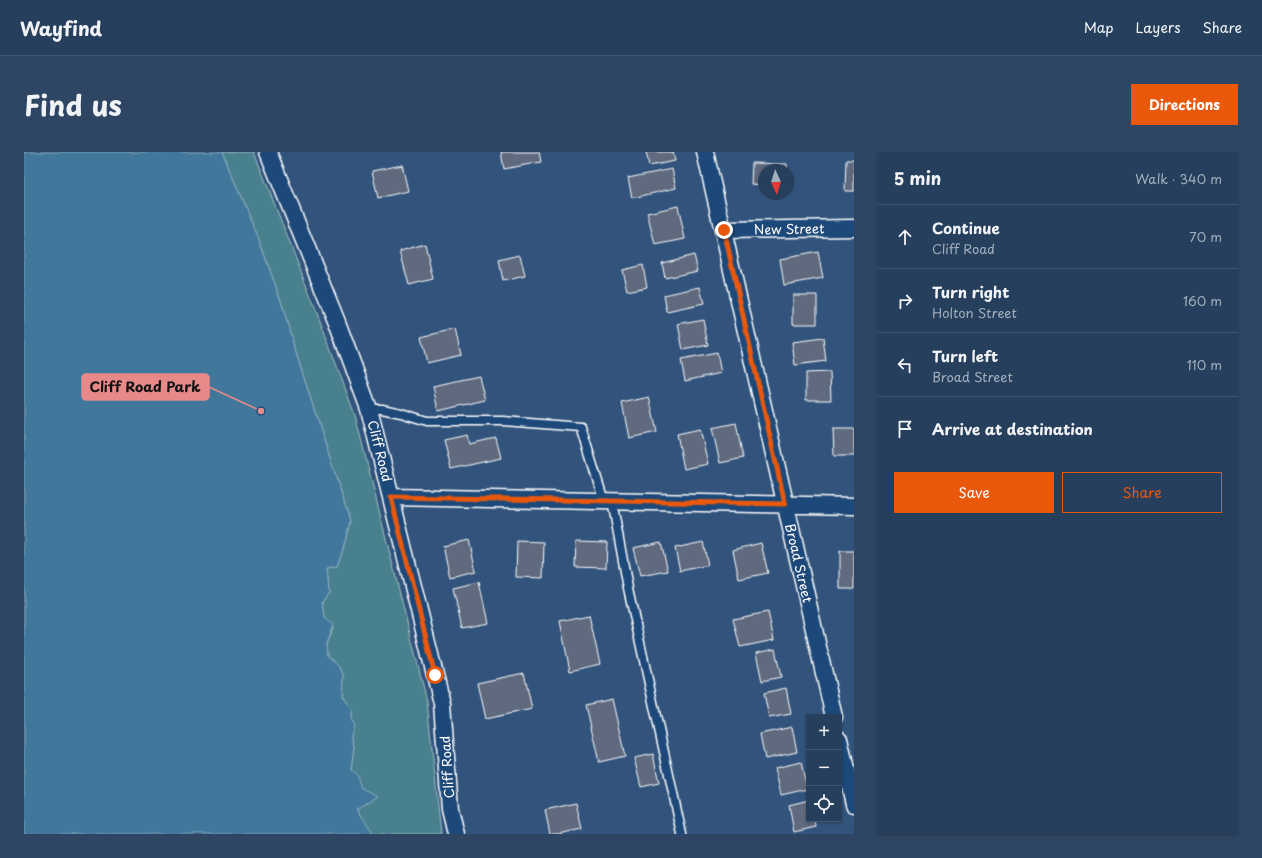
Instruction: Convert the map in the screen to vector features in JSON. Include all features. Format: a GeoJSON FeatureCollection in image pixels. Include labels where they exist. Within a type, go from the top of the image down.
{"type":"FeatureCollection","features":[{"type":"Feature","properties":{"kind":"street","name":"Cliff Road"},"geometry":{"type":"LineString","coordinates":[[268,152],[337,322],[369,409],[442,703],[450,809],[456,834]]}},
{"type":"Feature","properties":{"kind":"street","name":"Broad Street"},"geometry":{"type":"LineString","coordinates":[[706,152],[833,714]]}},
{"type":"Feature","properties":{"kind":"street","name":"New Street"},"geometry":{"type":"LineString","coordinates":[[724,230],[854,228]]}},
{"type":"Feature","properties":{"kind":"street"},"geometry":{"type":"LineString","coordinates":[[391,497],[854,506]]}},
{"type":"Feature","properties":{"kind":"street"},"geometry":{"type":"LineString","coordinates":[[842,750],[854,804]]}},
{"type":"Feature","properties":{"kind":"lane"},"geometry":{"type":"LineString","coordinates":[[369,409],[382,409],[427,421],[503,421],[581,427],[608,501],[682,834]]}},
{"type":"Feature","properties":{"kind":"green space"},"geometry":{"type":"Polygon","coordinates":[[[222,152],[254,152],[317,312],[355,415],[427,701],[441,834],[372,834],[357,808],[360,788],[355,774],[351,770],[354,747],[351,735],[353,726],[351,718],[353,711],[343,696],[344,675],[338,666],[327,656],[326,644],[333,628],[324,618],[322,602],[329,593],[327,568],[337,566],[350,521],[294,347],[281,301],[259,240],[222,152]]]}},
{"type":"Feature","properties":{"kind":"water"},"geometry":{"type":"Polygon","coordinates":[[[24,152],[222,152],[259,240],[281,301],[294,347],[350,521],[337,566],[327,568],[329,593],[322,602],[324,618],[333,625],[326,644],[327,656],[338,666],[344,675],[343,696],[353,711],[351,718],[354,726],[351,735],[354,747],[351,770],[357,775],[361,788],[378,796],[357,809],[374,834],[24,834],[24,152]]]}},
{"type":"Feature","properties":{"kind":"building"},"geometry":{"type":"Polygon","coordinates":[[[501,152],[539,152],[541,162],[504,169],[501,152]]]}},
{"type":"Feature","properties":{"kind":"building"},"geometry":{"type":"Polygon","coordinates":[[[646,152],[673,152],[675,161],[649,166],[646,152]]]}},
{"type":"Feature","properties":{"kind":"building"},"geometry":{"type":"Polygon","coordinates":[[[846,160],[854,160],[854,191],[845,191],[846,160]]]}},
{"type":"Feature","properties":{"kind":"building"},"geometry":{"type":"Polygon","coordinates":[[[752,163],[787,164],[758,164],[758,185],[751,184],[752,163]]]}},
{"type":"Feature","properties":{"kind":"building"},"geometry":{"type":"Polygon","coordinates":[[[402,165],[408,191],[378,198],[372,171],[402,165]]]}},
{"type":"Feature","properties":{"kind":"building"},"geometry":{"type":"Polygon","coordinates":[[[672,169],[676,188],[632,198],[628,178],[672,169]]]}},
{"type":"Feature","properties":{"kind":"building"},"geometry":{"type":"Polygon","coordinates":[[[678,206],[685,239],[655,245],[647,213],[678,206]]]}},
{"type":"Feature","properties":{"kind":"building"},"geometry":{"type":"Polygon","coordinates":[[[425,244],[433,279],[409,285],[400,251],[425,244]]]}},
{"type":"Feature","properties":{"kind":"building"},"geometry":{"type":"Polygon","coordinates":[[[818,252],[823,278],[784,285],[780,259],[818,252]]]}},
{"type":"Feature","properties":{"kind":"building"},"geometry":{"type":"Polygon","coordinates":[[[520,255],[525,276],[503,281],[499,260],[520,255]]]}},
{"type":"Feature","properties":{"kind":"building"},"geometry":{"type":"Polygon","coordinates":[[[694,255],[698,271],[665,278],[662,263],[694,255]]]}},
{"type":"Feature","properties":{"kind":"building"},"geometry":{"type":"Polygon","coordinates":[[[643,265],[647,287],[627,291],[622,270],[643,265]]]}},
{"type":"Feature","properties":{"kind":"building"},"geometry":{"type":"Polygon","coordinates":[[[700,287],[704,304],[667,312],[664,295],[700,287]]]}},
{"type":"Feature","properties":{"kind":"building"},"geometry":{"type":"Polygon","coordinates":[[[793,295],[817,295],[817,324],[793,324],[793,295]]]}},
{"type":"Feature","properties":{"kind":"building"},"geometry":{"type":"Polygon","coordinates":[[[703,319],[708,345],[683,350],[678,324],[703,319]]]}},
{"type":"Feature","properties":{"kind":"building"},"geometry":{"type":"Polygon","coordinates":[[[455,329],[461,355],[427,363],[421,337],[455,329]]]}},
{"type":"Feature","properties":{"kind":"building"},"geometry":{"type":"Polygon","coordinates":[[[823,338],[826,361],[795,365],[792,342],[823,338]]]}},
{"type":"Feature","properties":{"kind":"building"},"geometry":{"type":"Polygon","coordinates":[[[717,353],[721,373],[685,381],[681,360],[717,353]]]}},
{"type":"Feature","properties":{"kind":"building"},"geometry":{"type":"Polygon","coordinates":[[[830,372],[831,400],[806,400],[806,373],[830,372]]]}},
{"type":"Feature","properties":{"kind":"building"},"geometry":{"type":"Polygon","coordinates":[[[479,376],[485,400],[438,411],[433,386],[479,376]]]}},
{"type":"Feature","properties":{"kind":"building"},"geometry":{"type":"Polygon","coordinates":[[[649,397],[657,432],[629,438],[622,403],[649,397]]]}},
{"type":"Feature","properties":{"kind":"building"},"geometry":{"type":"Polygon","coordinates":[[[736,423],[743,458],[720,463],[712,428],[736,423]]]}},
{"type":"Feature","properties":{"kind":"building"},"geometry":{"type":"Polygon","coordinates":[[[700,429],[708,464],[684,469],[677,434],[700,429]]]}},
{"type":"Feature","properties":{"kind":"building"},"geometry":{"type":"Polygon","coordinates":[[[833,429],[854,429],[854,456],[834,456],[833,429]]]}},
{"type":"Feature","properties":{"kind":"building"},"geometry":{"type":"Polygon","coordinates":[[[467,435],[469,444],[496,438],[501,458],[451,469],[444,440],[467,435]]]}},
{"type":"Feature","properties":{"kind":"building"},"geometry":{"type":"Polygon","coordinates":[[[469,540],[476,571],[450,577],[443,546],[469,540]]]}},
{"type":"Feature","properties":{"kind":"building"},"geometry":{"type":"Polygon","coordinates":[[[517,541],[544,542],[543,578],[516,577],[517,541]]]}},
{"type":"Feature","properties":{"kind":"building"},"geometry":{"type":"Polygon","coordinates":[[[576,541],[607,542],[606,568],[575,567],[576,541]]]}},
{"type":"Feature","properties":{"kind":"building"},"geometry":{"type":"Polygon","coordinates":[[[661,542],[668,571],[640,576],[633,548],[661,542]]]}},
{"type":"Feature","properties":{"kind":"building"},"geometry":{"type":"Polygon","coordinates":[[[703,542],[708,565],[680,571],[675,548],[703,542]]]}},
{"type":"Feature","properties":{"kind":"building"},"geometry":{"type":"Polygon","coordinates":[[[761,543],[768,573],[739,579],[733,550],[761,543]]]}},
{"type":"Feature","properties":{"kind":"building"},"geometry":{"type":"Polygon","coordinates":[[[840,551],[854,551],[854,589],[840,589],[840,551]]]}},
{"type":"Feature","properties":{"kind":"building"},"geometry":{"type":"Polygon","coordinates":[[[479,582],[488,623],[462,628],[453,588],[479,582]]]}},
{"type":"Feature","properties":{"kind":"building"},"geometry":{"type":"Polygon","coordinates":[[[768,612],[774,640],[740,647],[733,619],[768,612]]]}},
{"type":"Feature","properties":{"kind":"building"},"geometry":{"type":"Polygon","coordinates":[[[589,615],[600,664],[570,671],[560,621],[589,615]]]}},
{"type":"Feature","properties":{"kind":"building"},"geometry":{"type":"Polygon","coordinates":[[[775,649],[781,677],[762,681],[756,653],[775,649]]]}},
{"type":"Feature","properties":{"kind":"building"},"geometry":{"type":"Polygon","coordinates":[[[524,673],[532,709],[485,719],[477,683],[524,673]]]}},
{"type":"Feature","properties":{"kind":"building"},"geometry":{"type":"Polygon","coordinates":[[[786,688],[791,714],[769,718],[764,693],[786,688]]]}},
{"type":"Feature","properties":{"kind":"building"},"geometry":{"type":"Polygon","coordinates":[[[612,699],[625,756],[599,762],[586,705],[612,699]]]}},
{"type":"Feature","properties":{"kind":"building"},"geometry":{"type":"Polygon","coordinates":[[[792,727],[797,752],[765,759],[760,734],[792,727]]]}},
{"type":"Feature","properties":{"kind":"building"},"geometry":{"type":"Polygon","coordinates":[[[653,754],[659,783],[641,787],[634,758],[653,754]]]}},
{"type":"Feature","properties":{"kind":"building"},"geometry":{"type":"Polygon","coordinates":[[[801,762],[806,789],[781,795],[775,768],[801,762]]]}},
{"type":"Feature","properties":{"kind":"building"},"geometry":{"type":"Polygon","coordinates":[[[806,801],[806,822],[815,822],[816,827],[794,832],[789,805],[806,801]]]}},
{"type":"Feature","properties":{"kind":"building"},"geometry":{"type":"Polygon","coordinates":[[[576,803],[582,829],[558,834],[550,834],[545,810],[576,803]]]}},
{"type":"Feature","properties":{"kind":"place","name":"Cliff Road Park"},"geometry":{"type":"Point","coordinates":[261,411]}},
{"type":"Feature","properties":{"kind":"route"},"geometry":{"type":"LineString","coordinates":[[435,675],[391,497],[785,504],[724,230]]}}]}
